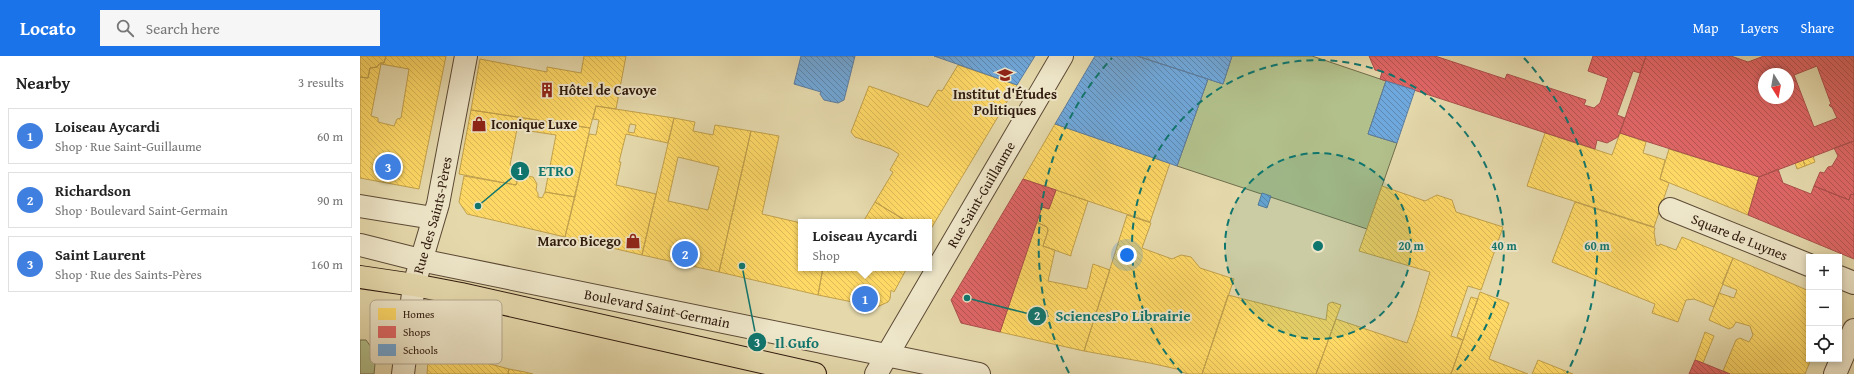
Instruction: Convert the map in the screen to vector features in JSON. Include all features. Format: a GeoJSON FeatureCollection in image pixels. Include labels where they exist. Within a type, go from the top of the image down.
{"type":"FeatureCollection","features":[{"type":"Feature","properties":{"kind":"main road","name":"Boulevard Saint-Germain"},"geometry":{"type":"LineString","coordinates":[[360,276],[414,285],[482,300]]}},
{"type":"Feature","properties":{"kind":"main road","name":"Boulevard Saint-Germain"},"geometry":{"type":"LineString","coordinates":[[502,304],[816,374]]}},
{"type":"Feature","properties":{"kind":"street","name":"Rue des Saints-Pères"},"geometry":{"type":"LineString","coordinates":[[412,300],[420,260],[438,204],[466,56]]}},
{"type":"Feature","properties":{"kind":"street","name":"Rue Saint-Guillaume"},"geometry":{"type":"LineString","coordinates":[[876,374],[1062,56]]}},
{"type":"Feature","properties":{"kind":"street"},"geometry":{"type":"LineString","coordinates":[[360,206],[433,218]]}},
{"type":"Feature","properties":{"kind":"street","name":"Square de Luynes"},"geometry":{"type":"LineString","coordinates":[[1670,209],[1806,264]]}},
{"type":"Feature","properties":{"kind":"street","name":"Boulevard Saint-Germain"},"geometry":{"type":"LineString","coordinates":[[360,245],[420,260],[979,374]]}},
{"type":"Feature","properties":{"kind":"street"},"geometry":{"type":"LineString","coordinates":[[1842,278],[1854,283]]}},
{"type":"Feature","properties":{"kind":"street"},"geometry":{"type":"LineString","coordinates":[[1835,374],[1854,330]]}},
{"type":"Feature","properties":{"kind":"street","name":"Rue des Saints-Pères"},"geometry":{"type":"LineString","coordinates":[[403,374],[404,364]]}},
{"type":"Feature","properties":{"kind":"green space"},"geometry":{"type":"Polygon","coordinates":[[[1232,56],[1312,56],[1386,81],[1368,134],[1397,143],[1367,229],[1177,166],[1208,79],[1223,84],[1232,56]]]}},
{"type":"Feature","properties":{"kind":"green space"},"geometry":{"type":"Polygon","coordinates":[[[360,340],[366,340],[370,346],[370,364],[375,364],[374,374],[360,374],[360,340]]]}},
{"type":"Feature","properties":{"kind":"building: Homes"},"geometry":{"type":"Polygon","coordinates":[[[360,56],[386,56],[384,63],[380,63],[377,67],[370,68],[368,78],[360,77],[360,56]]]}},
{"type":"Feature","properties":{"kind":"building: Homes"},"geometry":{"type":"Polygon","coordinates":[[[386,56],[446,56],[419,189],[360,178],[360,77],[368,78],[370,68],[377,67],[380,63],[384,63],[386,56]],[[381,64],[371,116],[378,118],[378,122],[394,126],[397,119],[401,118],[409,69],[381,64]]]}},
{"type":"Feature","properties":{"kind":"building: Homes","name":"Hôtel de Cavoye"},"geometry":{"type":"Polygon","coordinates":[[[584,56],[626,56],[616,109],[596,106],[590,128],[471,110],[480,59],[547,72],[547,67],[581,73],[584,56]]]}},
{"type":"Feature","properties":{"kind":"building: Homes"},"geometry":{"type":"Polygon","coordinates":[[[958,65],[1017,85],[932,227],[932,219],[903,219],[875,202],[893,172],[890,170],[899,154],[891,149],[855,137],[851,132],[869,86],[928,107],[938,90],[942,91],[958,65]]]}},
{"type":"Feature","properties":{"kind":"building: Homes"},"geometry":{"type":"Polygon","coordinates":[[[596,106],[674,118],[668,143],[626,134],[619,162],[621,162],[616,185],[656,194],[642,255],[565,237],[589,134],[596,135],[599,120],[593,119],[596,106]],[[630,124],[628,132],[634,133],[636,125],[630,124]]]}},
{"type":"Feature","properties":{"kind":"building: Homes"},"geometry":{"type":"Polygon","coordinates":[[[471,110],[590,128],[575,197],[545,192],[556,135],[517,129],[510,165],[519,171],[520,175],[516,185],[459,174],[471,110]]]}},
{"type":"Feature","properties":{"kind":"building: Homes"},"geometry":{"type":"Polygon","coordinates":[[[674,118],[695,122],[693,131],[713,135],[715,125],[751,131],[719,272],[642,255],[674,118]],[[678,157],[668,201],[708,210],[719,167],[678,157]]]}},
{"type":"Feature","properties":{"kind":"building: Homes"},"geometry":{"type":"Polygon","coordinates":[[[1055,124],[1170,163],[1150,222],[1023,179],[1055,124]]]}},
{"type":"Feature","properties":{"kind":"building: Homes"},"geometry":{"type":"Polygon","coordinates":[[[751,131],[779,136],[762,214],[798,222],[798,271],[822,271],[818,295],[719,272],[751,131]]]}},
{"type":"Feature","properties":{"kind":"building: Homes"},"geometry":{"type":"Polygon","coordinates":[[[1545,133],[1612,155],[1620,133],[1646,142],[1643,153],[1665,160],[1660,179],[1669,183],[1654,227],[1527,186],[1545,133]]]}},
{"type":"Feature","properties":{"kind":"building: Homes"},"geometry":{"type":"Polygon","coordinates":[[[1669,149],[1759,177],[1748,215],[1660,179],[1669,149]]]}},
{"type":"Feature","properties":{"kind":"building: Homes"},"geometry":{"type":"Polygon","coordinates":[[[1813,156],[1815,162],[1805,166],[1803,160],[1813,156]]]}},
{"type":"Feature","properties":{"kind":"building: Homes"},"geometry":{"type":"Polygon","coordinates":[[[1803,160],[1805,166],[1797,169],[1795,163],[1803,160]]]}},
{"type":"Feature","properties":{"kind":"building: Homes"},"geometry":{"type":"Polygon","coordinates":[[[518,175],[533,177],[537,184],[536,190],[538,197],[542,198],[545,192],[575,197],[565,237],[467,214],[459,202],[464,176],[516,185],[518,175]]]}},
{"type":"Feature","properties":{"kind":"building: Homes"},"geometry":{"type":"Polygon","coordinates":[[[1382,186],[1425,201],[1437,195],[1452,200],[1456,212],[1503,227],[1481,290],[1468,286],[1451,336],[1463,340],[1451,374],[1316,374],[1336,319],[1407,343],[1416,318],[1430,272],[1359,251],[1382,186]]]}},
{"type":"Feature","properties":{"kind":"building: Homes"},"geometry":{"type":"Polygon","coordinates":[[[1056,190],[1088,201],[1071,256],[1043,246],[1048,231],[1047,227],[1036,222],[1042,207],[1049,209],[1056,190]]]}},
{"type":"Feature","properties":{"kind":"building: Homes"},"geometry":{"type":"Polygon","coordinates":[[[875,202],[903,219],[865,219],[875,202]]]}},
{"type":"Feature","properties":{"kind":"building: Homes"},"geometry":{"type":"Polygon","coordinates":[[[1575,202],[1655,228],[1654,232],[1656,245],[1659,246],[1660,244],[1676,250],[1682,237],[1733,258],[1714,307],[1694,299],[1686,300],[1678,322],[1652,313],[1655,304],[1552,262],[1575,202]]]}},
{"type":"Feature","properties":{"kind":"building: Homes"},"geometry":{"type":"Polygon","coordinates":[[[1127,215],[1151,223],[1142,248],[1172,259],[1181,255],[1191,257],[1200,268],[1234,279],[1202,374],[1189,374],[1181,372],[1181,370],[1150,363],[1084,351],[1127,215]]]}},
{"type":"Feature","properties":{"kind":"building: Homes"},"geometry":{"type":"Polygon","coordinates":[[[1036,222],[1047,227],[1048,231],[1043,246],[1055,250],[1048,281],[1087,289],[1093,264],[1110,270],[1084,351],[1000,332],[1036,222]]]}},
{"type":"Feature","properties":{"kind":"building: Homes"},"geometry":{"type":"Polygon","coordinates":[[[1733,258],[1806,290],[1806,362],[1810,362],[1805,374],[1730,374],[1723,371],[1736,340],[1740,338],[1749,342],[1753,335],[1750,326],[1736,322],[1733,327],[1729,329],[1709,320],[1719,293],[1734,298],[1737,290],[1722,284],[1733,258]]]}},
{"type":"Feature","properties":{"kind":"building: Homes"},"geometry":{"type":"Polygon","coordinates":[[[822,271],[905,271],[894,292],[891,290],[890,299],[888,302],[877,307],[818,295],[822,271]]]}},
{"type":"Feature","properties":{"kind":"building: Homes"},"geometry":{"type":"Polygon","coordinates":[[[1480,292],[1509,303],[1489,359],[1528,374],[1451,374],[1480,292]]]}},
{"type":"Feature","properties":{"kind":"building: Homes"},"geometry":{"type":"Polygon","coordinates":[[[1228,295],[1326,320],[1328,304],[1332,302],[1341,305],[1316,374],[1202,374],[1228,295]]]}},
{"type":"Feature","properties":{"kind":"building: Homes"},"geometry":{"type":"Polygon","coordinates":[[[1471,297],[1478,299],[1463,340],[1457,337],[1471,297]]]}},
{"type":"Feature","properties":{"kind":"building: Homes"},"geometry":{"type":"Polygon","coordinates":[[[1705,332],[1714,336],[1703,363],[1695,360],[1705,332]]]}},
{"type":"Feature","properties":{"kind":"building: Homes"},"geometry":{"type":"Polygon","coordinates":[[[1538,360],[1573,374],[1532,374],[1538,360]]]}},
{"type":"Feature","properties":{"kind":"building: Homes"},"geometry":{"type":"Polygon","coordinates":[[[428,364],[490,364],[509,369],[508,374],[427,374],[428,364]]]}},
{"type":"Feature","properties":{"kind":"building: Homes"},"geometry":{"type":"Polygon","coordinates":[[[509,369],[525,372],[533,374],[508,374],[509,369]]]}},
{"type":"Feature","properties":{"kind":"building: Shops"},"geometry":{"type":"Polygon","coordinates":[[[1369,56],[1435,56],[1505,79],[1507,74],[1586,100],[1584,105],[1594,108],[1600,103],[1608,78],[1588,71],[1593,56],[1646,56],[1640,73],[1633,71],[1617,115],[1625,118],[1618,137],[1607,143],[1597,140],[1595,149],[1380,79],[1382,72],[1375,70],[1369,56]]]}},
{"type":"Feature","properties":{"kind":"building: Shops"},"geometry":{"type":"Polygon","coordinates":[[[1646,56],[1731,56],[1748,62],[1764,56],[1854,56],[1854,141],[1759,177],[1620,133],[1646,56]],[[1817,66],[1794,75],[1814,127],[1837,118],[1832,107],[1829,105],[1831,104],[1817,66]]]}},
{"type":"Feature","properties":{"kind":"building: Shops"},"geometry":{"type":"Polygon","coordinates":[[[1854,141],[1854,195],[1851,194],[1849,200],[1814,186],[1820,172],[1824,173],[1828,167],[1832,166],[1838,156],[1834,148],[1854,141]]]}},
{"type":"Feature","properties":{"kind":"building: Shops"},"geometry":{"type":"Polygon","coordinates":[[[1778,169],[1783,183],[1811,194],[1814,186],[1849,200],[1851,194],[1854,195],[1854,259],[1748,215],[1759,177],[1778,169]]]}},
{"type":"Feature","properties":{"kind":"building: Shops"},"geometry":{"type":"Polygon","coordinates":[[[1023,179],[1056,190],[1049,209],[1042,207],[1000,332],[961,323],[951,300],[1023,179]]]}},
{"type":"Feature","properties":{"kind":"building: Shops"},"geometry":{"type":"Polygon","coordinates":[[[1695,360],[1703,363],[1730,374],[1689,374],[1695,360]]]}},
{"type":"Feature","properties":{"kind":"building: Schools"},"geometry":{"type":"Polygon","coordinates":[[[801,56],[855,56],[844,100],[838,103],[824,100],[820,94],[821,92],[794,84],[801,56]]]}},
{"type":"Feature","properties":{"kind":"building: Schools","name":"Institut d'Études Politiques"},"geometry":{"type":"Polygon","coordinates":[[[934,56],[1035,56],[1017,85],[934,56]]]}},
{"type":"Feature","properties":{"kind":"building: Schools"},"geometry":{"type":"Polygon","coordinates":[[[1095,56],[1137,56],[1208,79],[1177,166],[1055,124],[1095,56]]]}},
{"type":"Feature","properties":{"kind":"building: Schools"},"geometry":{"type":"Polygon","coordinates":[[[1137,56],[1232,56],[1223,84],[1137,56]]]}},
{"type":"Feature","properties":{"kind":"building: Schools"},"geometry":{"type":"Polygon","coordinates":[[[1386,81],[1415,90],[1397,143],[1368,134],[1386,81]]]}},
{"type":"Feature","properties":{"kind":"building: Schools"},"geometry":{"type":"Polygon","coordinates":[[[1262,193],[1271,196],[1267,208],[1258,205],[1262,193]]]}},
{"type":"Feature","properties":{"kind":"place","name":"Institut d'Études Politiques"},"geometry":{"type":"Point","coordinates":[1005,75]}},
{"type":"Feature","properties":{"kind":"place","name":"Hôtel de Cavoye"},"geometry":{"type":"Point","coordinates":[547,90]}},
{"type":"Feature","properties":{"kind":"place","name":"Iconique Luxe"},"geometry":{"type":"Point","coordinates":[479,124]}},
{"type":"Feature","properties":{"kind":"place","name":"Saint Laurent"},"geometry":{"type":"Point","coordinates":[388,167]}},
{"type":"Feature","properties":{"kind":"place","name":"ETRO"},"geometry":{"type":"Point","coordinates":[478,206]}},
{"type":"Feature","properties":{"kind":"place","name":"Marco Bicego"},"geometry":{"type":"Point","coordinates":[633,241]}},
{"type":"Feature","properties":{"kind":"place","name":"Richardson"},"geometry":{"type":"Point","coordinates":[685,254]}},
{"type":"Feature","properties":{"kind":"place","name":"Il Gufo"},"geometry":{"type":"Point","coordinates":[742,266]}},
{"type":"Feature","properties":{"kind":"place","name":"SciencesPo Librairie"},"geometry":{"type":"Point","coordinates":[967,298]}},
{"type":"Feature","properties":{"kind":"place","name":"Loiseau Aycardi"},"geometry":{"type":"Point","coordinates":[865,299]}}]}
